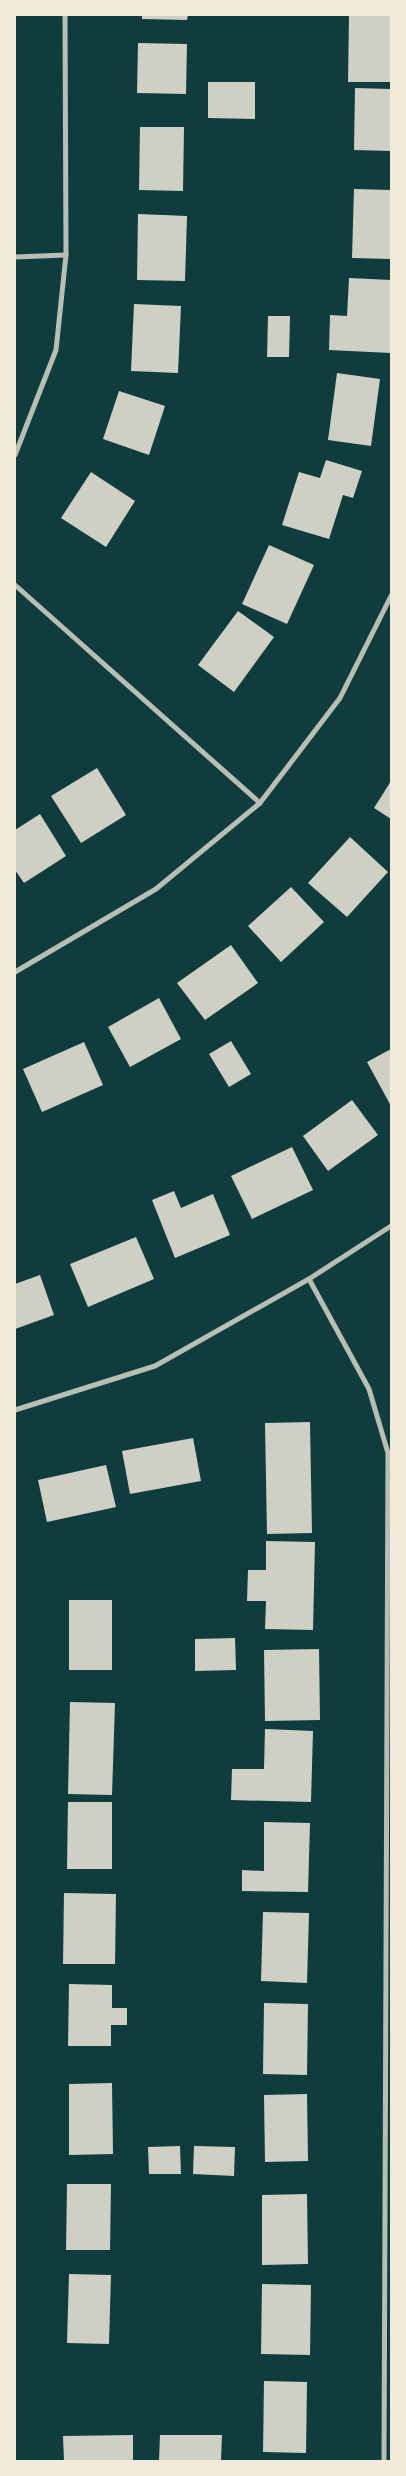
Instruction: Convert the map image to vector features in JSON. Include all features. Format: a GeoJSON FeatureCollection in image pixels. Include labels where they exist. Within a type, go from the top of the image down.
{"type":"FeatureCollection","features":[{"type":"Feature","properties":{"kind":"street"},"geometry":{"type":"LineString","coordinates":[[15,455],[56,350],[66,255],[65,15]]}},
{"type":"Feature","properties":{"kind":"street"},"geometry":{"type":"LineString","coordinates":[[15,257],[66,255]]}},
{"type":"Feature","properties":{"kind":"street"},"geometry":{"type":"LineString","coordinates":[[15,585],[260,804]]}},
{"type":"Feature","properties":{"kind":"street"},"geometry":{"type":"LineString","coordinates":[[15,972],[156,889],[260,804],[340,698],[391,596]]}},
{"type":"Feature","properties":{"kind":"street"},"geometry":{"type":"LineString","coordinates":[[15,1410],[155,1366],[309,1279],[391,1226]]}},
{"type":"Feature","properties":{"kind":"street"},"geometry":{"type":"LineString","coordinates":[[309,1279],[369,1388],[388,1453],[384,2461]]}},
{"type":"Feature","properties":{"kind":"building"},"geometry":{"type":"Polygon","coordinates":[[[142,15],[188,15],[187,20],[142,19],[142,15]]]}},
{"type":"Feature","properties":{"kind":"building"},"geometry":{"type":"Polygon","coordinates":[[[349,15],[391,15],[391,82],[348,82],[349,15]]]}},
{"type":"Feature","properties":{"kind":"building"},"geometry":{"type":"Polygon","coordinates":[[[138,43],[187,44],[186,94],[137,93],[138,43]]]}},
{"type":"Feature","properties":{"kind":"building"},"geometry":{"type":"Polygon","coordinates":[[[208,82],[255,82],[255,119],[208,118],[208,82]]]}},
{"type":"Feature","properties":{"kind":"building"},"geometry":{"type":"Polygon","coordinates":[[[355,88],[391,89],[391,151],[354,150],[355,88]]]}},
{"type":"Feature","properties":{"kind":"building"},"geometry":{"type":"Polygon","coordinates":[[[140,127],[184,127],[183,191],[139,190],[140,127]]]}},
{"type":"Feature","properties":{"kind":"building"},"geometry":{"type":"Polygon","coordinates":[[[354,189],[391,190],[391,259],[352,258],[354,189]]]}},
{"type":"Feature","properties":{"kind":"building"},"geometry":{"type":"Polygon","coordinates":[[[138,214],[187,216],[185,281],[137,280],[138,214]]]}},
{"type":"Feature","properties":{"kind":"building"},"geometry":{"type":"Polygon","coordinates":[[[349,278],[391,280],[391,353],[329,350],[330,315],[347,316],[349,278]]]}},
{"type":"Feature","properties":{"kind":"building"},"geometry":{"type":"Polygon","coordinates":[[[134,304],[181,306],[178,373],[131,371],[134,304]]]}},
{"type":"Feature","properties":{"kind":"building"},"geometry":{"type":"Polygon","coordinates":[[[268,316],[290,316],[289,357],[267,357],[268,316]]]}},
{"type":"Feature","properties":{"kind":"building"},"geometry":{"type":"Polygon","coordinates":[[[337,373],[380,379],[371,446],[328,440],[337,373]]]}},
{"type":"Feature","properties":{"kind":"building"},"geometry":{"type":"Polygon","coordinates":[[[119,391],[165,406],[149,455],[103,439],[119,391]]]}},
{"type":"Feature","properties":{"kind":"building"},"geometry":{"type":"Polygon","coordinates":[[[326,460],[362,471],[353,498],[343,495],[329,539],[282,525],[299,472],[320,478],[326,460]]]}},
{"type":"Feature","properties":{"kind":"building"},"geometry":{"type":"Polygon","coordinates":[[[91,472],[135,501],[106,547],[61,518],[91,472]]]}},
{"type":"Feature","properties":{"kind":"building"},"geometry":{"type":"Polygon","coordinates":[[[269,545],[314,565],[287,624],[242,604],[269,545]]]}},
{"type":"Feature","properties":{"kind":"building"},"geometry":{"type":"Polygon","coordinates":[[[238,611],[274,637],[234,692],[198,665],[238,611]]]}},
{"type":"Feature","properties":{"kind":"building"},"geometry":{"type":"Polygon","coordinates":[[[97,768],[126,815],[81,843],[51,796],[97,768]]]}},
{"type":"Feature","properties":{"kind":"building"},"geometry":{"type":"Polygon","coordinates":[[[391,781],[391,819],[374,808],[391,781]]]}},
{"type":"Feature","properties":{"kind":"building"},"geometry":{"type":"Polygon","coordinates":[[[40,814],[66,856],[24,883],[15,870],[15,830],[40,814]]]}},
{"type":"Feature","properties":{"kind":"building"},"geometry":{"type":"Polygon","coordinates":[[[350,837],[388,872],[347,917],[308,883],[350,837]]]}},
{"type":"Feature","properties":{"kind":"building"},"geometry":{"type":"Polygon","coordinates":[[[291,887],[324,922],[281,962],[248,926],[291,887]]]}},
{"type":"Feature","properties":{"kind":"building"},"geometry":{"type":"Polygon","coordinates":[[[231,945],[258,983],[205,1020],[177,983],[231,945]]]}},
{"type":"Feature","properties":{"kind":"building"},"geometry":{"type":"Polygon","coordinates":[[[159,998],[181,1039],[130,1067],[108,1027],[159,998]]]}},
{"type":"Feature","properties":{"kind":"building"},"geometry":{"type":"Polygon","coordinates":[[[231,1041],[251,1074],[229,1087],[209,1054],[231,1041]]]}},
{"type":"Feature","properties":{"kind":"building"},"geometry":{"type":"Polygon","coordinates":[[[84,1042],[103,1085],[42,1112],[23,1069],[84,1042]]]}},
{"type":"Feature","properties":{"kind":"building"},"geometry":{"type":"Polygon","coordinates":[[[391,1049],[391,1106],[367,1062],[391,1049]]]}},
{"type":"Feature","properties":{"kind":"building"},"geometry":{"type":"Polygon","coordinates":[[[352,1100],[378,1135],[328,1171],[303,1136],[352,1100]]]}},
{"type":"Feature","properties":{"kind":"building"},"geometry":{"type":"Polygon","coordinates":[[[292,1147],[313,1190],[252,1219],[231,1176],[292,1147]]]}},
{"type":"Feature","properties":{"kind":"building"},"geometry":{"type":"Polygon","coordinates":[[[174,1191],[181,1208],[213,1194],[230,1235],[175,1258],[152,1200],[174,1191]]]}},
{"type":"Feature","properties":{"kind":"building"},"geometry":{"type":"Polygon","coordinates":[[[136,1237],[154,1279],[88,1307],[70,1264],[136,1237]]]}},
{"type":"Feature","properties":{"kind":"building"},"geometry":{"type":"Polygon","coordinates":[[[40,1275],[54,1315],[15,1329],[15,1284],[40,1275]]]}},
{"type":"Feature","properties":{"kind":"building"},"geometry":{"type":"Polygon","coordinates":[[[310,1422],[312,1533],[267,1534],[265,1423],[310,1422]]]}},
{"type":"Feature","properties":{"kind":"building"},"geometry":{"type":"Polygon","coordinates":[[[193,1438],[201,1481],[130,1494],[122,1451],[193,1438]]]}},
{"type":"Feature","properties":{"kind":"building"},"geometry":{"type":"Polygon","coordinates":[[[106,1465],[116,1507],[47,1522],[38,1480],[106,1465]]]}},
{"type":"Feature","properties":{"kind":"building"},"geometry":{"type":"Polygon","coordinates":[[[266,1541],[315,1542],[313,1630],[265,1629],[266,1601],[247,1601],[248,1570],[266,1570],[266,1541]]]}},
{"type":"Feature","properties":{"kind":"building"},"geometry":{"type":"Polygon","coordinates":[[[69,1600],[112,1600],[112,1670],[69,1670],[69,1600]]]}},
{"type":"Feature","properties":{"kind":"building"},"geometry":{"type":"Polygon","coordinates":[[[235,1638],[236,1670],[195,1671],[195,1639],[235,1638]]]}},
{"type":"Feature","properties":{"kind":"building"},"geometry":{"type":"Polygon","coordinates":[[[319,1649],[320,1720],[265,1721],[264,1650],[319,1649]]]}},
{"type":"Feature","properties":{"kind":"building"},"geometry":{"type":"Polygon","coordinates":[[[70,1702],[115,1703],[112,1795],[68,1794],[70,1702]]]}},
{"type":"Feature","properties":{"kind":"building"},"geometry":{"type":"Polygon","coordinates":[[[265,1729],[313,1731],[311,1802],[231,1800],[232,1769],[264,1769],[265,1729]]]}},
{"type":"Feature","properties":{"kind":"building"},"geometry":{"type":"Polygon","coordinates":[[[68,1802],[112,1802],[112,1869],[67,1869],[68,1802]]]}},
{"type":"Feature","properties":{"kind":"building"},"geometry":{"type":"Polygon","coordinates":[[[264,1822],[310,1823],[308,1892],[242,1891],[242,1870],[264,1871],[264,1822]]]}},
{"type":"Feature","properties":{"kind":"building"},"geometry":{"type":"Polygon","coordinates":[[[64,1893],[116,1894],[115,1964],[63,1964],[64,1893]]]}},
{"type":"Feature","properties":{"kind":"building"},"geometry":{"type":"Polygon","coordinates":[[[263,1912],[309,1913],[307,1983],[261,1981],[263,1912]]]}},
{"type":"Feature","properties":{"kind":"building"},"geometry":{"type":"Polygon","coordinates":[[[69,1984],[112,1985],[112,2008],[127,2008],[127,2025],[111,2025],[111,2046],[68,2046],[69,1984]]]}},
{"type":"Feature","properties":{"kind":"building"},"geometry":{"type":"Polygon","coordinates":[[[264,2003],[308,2004],[307,2075],[263,2074],[264,2003]]]}},
{"type":"Feature","properties":{"kind":"building"},"geometry":{"type":"Polygon","coordinates":[[[112,2083],[113,2154],[69,2155],[69,2084],[112,2083]]]}},
{"type":"Feature","properties":{"kind":"building"},"geometry":{"type":"Polygon","coordinates":[[[307,2094],[308,2161],[265,2162],[264,2095],[307,2094]]]}},
{"type":"Feature","properties":{"kind":"building"},"geometry":{"type":"Polygon","coordinates":[[[180,2146],[181,2174],[149,2174],[148,2147],[180,2146]]]}},
{"type":"Feature","properties":{"kind":"building"},"geometry":{"type":"Polygon","coordinates":[[[194,2146],[235,2147],[234,2176],[193,2174],[194,2146]]]}},
{"type":"Feature","properties":{"kind":"building"},"geometry":{"type":"Polygon","coordinates":[[[67,2184],[111,2184],[110,2250],[66,2250],[67,2184]]]}},
{"type":"Feature","properties":{"kind":"building"},"geometry":{"type":"Polygon","coordinates":[[[307,2194],[308,2264],[262,2265],[262,2195],[307,2194]]]}},
{"type":"Feature","properties":{"kind":"building"},"geometry":{"type":"Polygon","coordinates":[[[69,2274],[111,2275],[109,2344],[67,2343],[69,2274]]]}},
{"type":"Feature","properties":{"kind":"building"},"geometry":{"type":"Polygon","coordinates":[[[262,2284],[311,2285],[310,2355],[261,2354],[262,2284]]]}},
{"type":"Feature","properties":{"kind":"building"},"geometry":{"type":"Polygon","coordinates":[[[264,2381],[307,2382],[306,2453],[263,2452],[264,2381]]]}},
{"type":"Feature","properties":{"kind":"building"},"geometry":{"type":"Polygon","coordinates":[[[133,2435],[133,2461],[64,2461],[63,2436],[133,2435]]]}},
{"type":"Feature","properties":{"kind":"building"},"geometry":{"type":"Polygon","coordinates":[[[160,2435],[222,2435],[221,2461],[159,2461],[160,2435]]]}}]}
